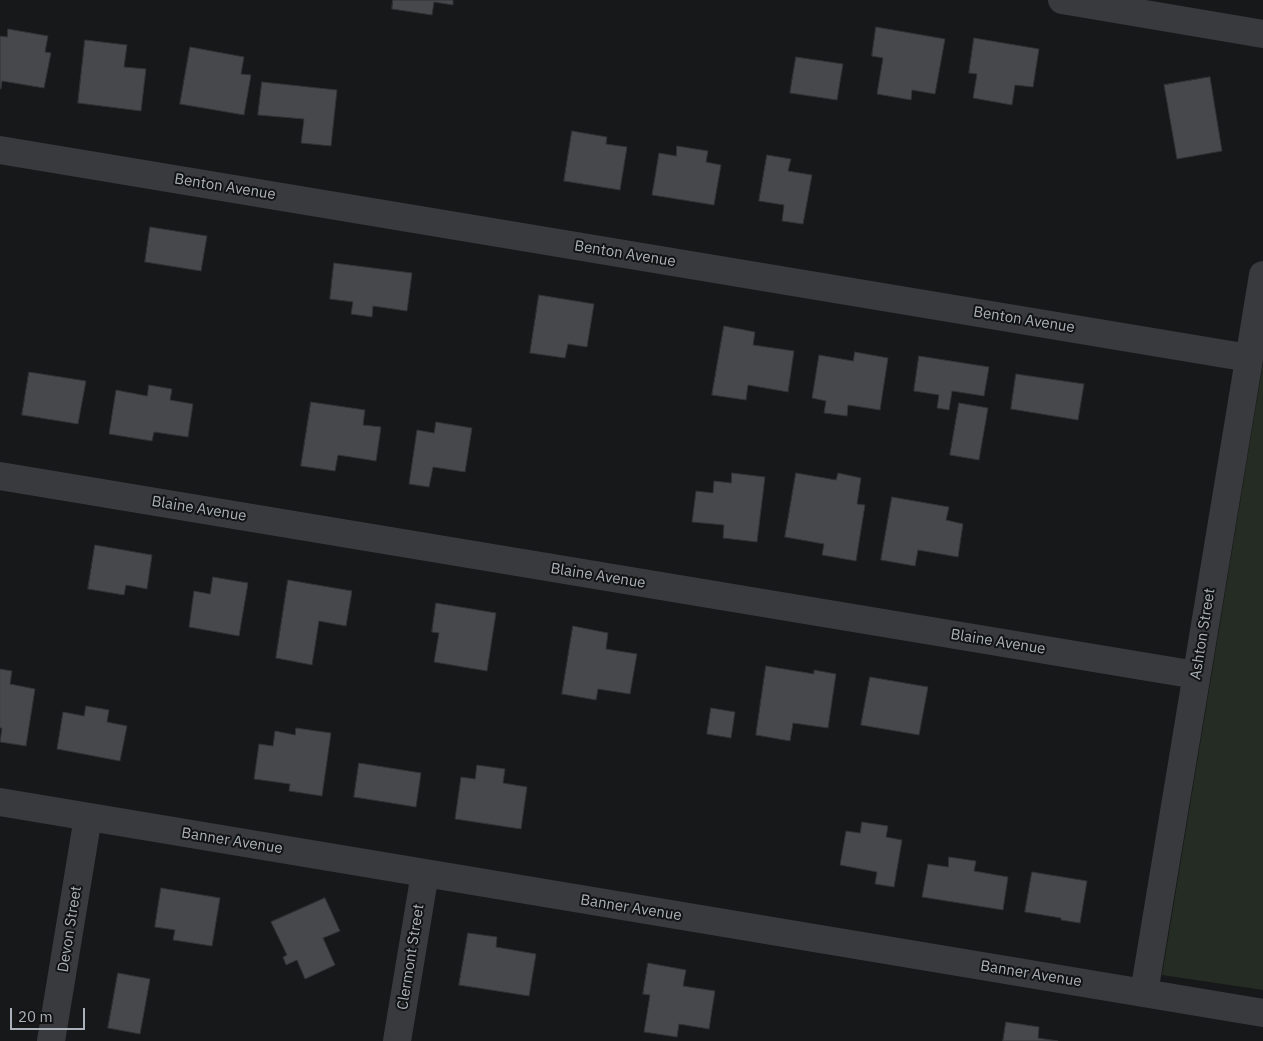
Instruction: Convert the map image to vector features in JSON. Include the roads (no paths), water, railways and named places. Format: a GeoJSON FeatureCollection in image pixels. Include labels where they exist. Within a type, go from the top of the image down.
{"type":"FeatureCollection","features":[{"type":"Feature","properties":{"kind":"street"},"geometry":{"type":"LineString","coordinates":[[1062,0],[1263,34]]}},
{"type":"Feature","properties":{"kind":"street","name":"Benton Avenue"},"geometry":{"type":"LineString","coordinates":[[0,150],[1249,358]]}},
{"type":"Feature","properties":{"kind":"street","name":"Ashton Street"},"geometry":{"type":"LineString","coordinates":[[1144,993],[1263,275]]}},
{"type":"Feature","properties":{"kind":"street","name":"Blaine Avenue"},"geometry":{"type":"LineString","coordinates":[[0,476],[1196,675]]}},
{"type":"Feature","properties":{"kind":"street","name":"Banner Avenue"},"geometry":{"type":"LineString","coordinates":[[0,802],[1263,1013]]}},
{"type":"Feature","properties":{"kind":"street","name":"Devon Street"},"geometry":{"type":"LineString","coordinates":[[51,1041],[88,817]]}},
{"type":"Feature","properties":{"kind":"street","name":"Clermont Street"},"geometry":{"type":"LineString","coordinates":[[397,1041],[425,873]]}}]}
